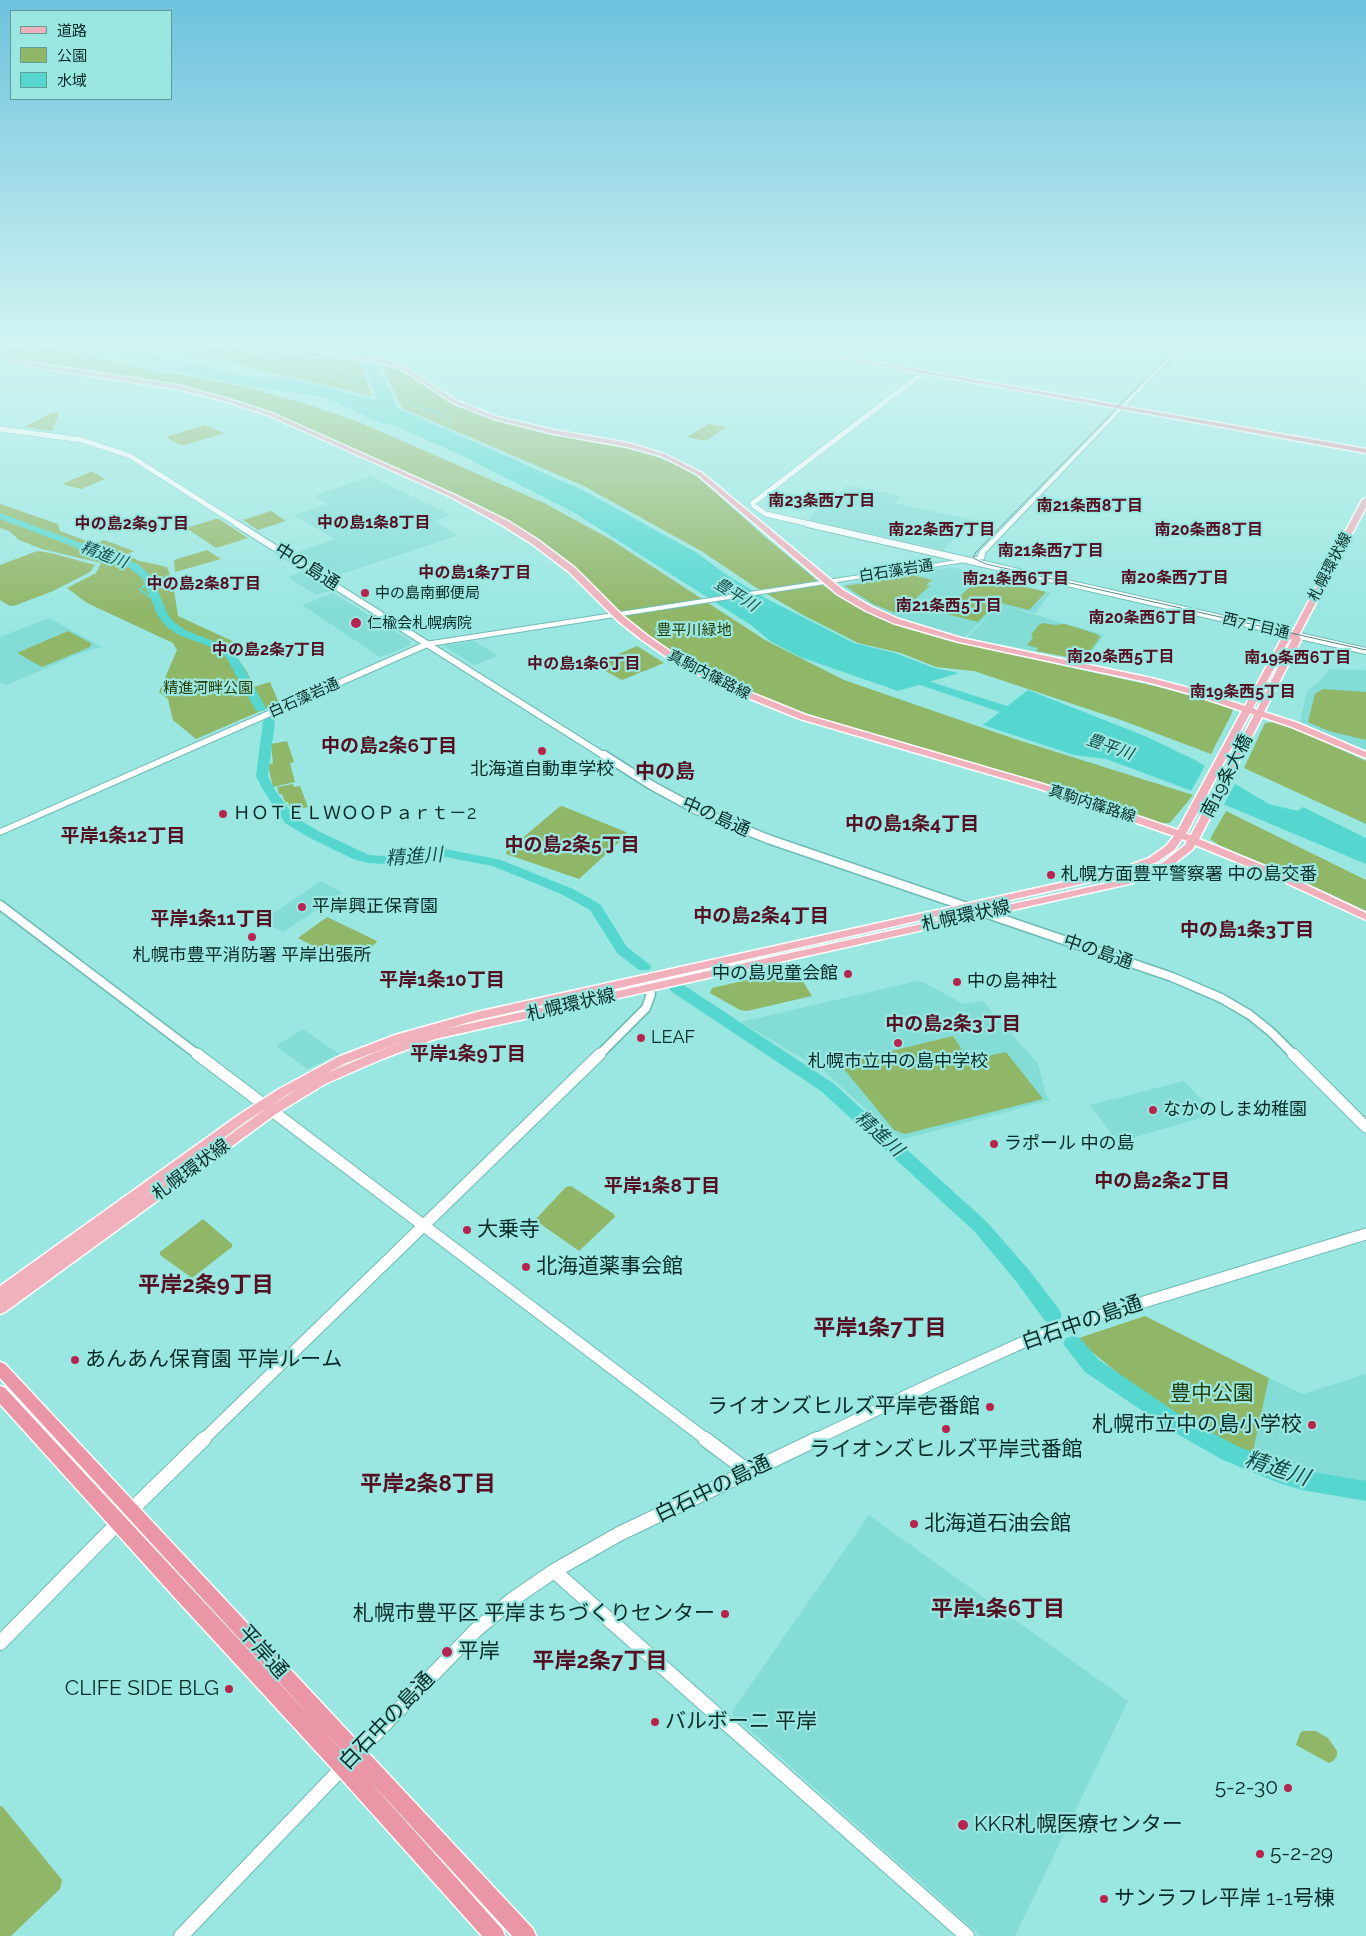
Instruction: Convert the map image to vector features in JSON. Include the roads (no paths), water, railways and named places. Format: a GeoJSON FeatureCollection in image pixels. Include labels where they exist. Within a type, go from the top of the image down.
{"type":"FeatureCollection","features":[{"type":"Feature","properties":{"kind":"highway"},"geometry":{"type":"LineString","coordinates":[[1278,435],[1366,451]]}},
{"type":"Feature","properties":{"kind":"highway","name":"平岸通"},"geometry":{"type":"LineString","coordinates":[[0,1368],[132,1510],[350,1760],[495,1936]]}},
{"type":"Feature","properties":{"kind":"highway","name":"平岸通"},"geometry":{"type":"LineString","coordinates":[[0,1393],[118,1523],[350,1760],[526,1936]]}},
{"type":"Feature","properties":{"kind":"main road","name":"真駒内篠路線"},"geometry":{"type":"LineString","coordinates":[[318,435],[451,495],[498,519],[561,561],[645,638],[677,660],[724,685],[821,722],[1065,794],[1181,832],[1273,873],[1366,918]]}},
{"type":"Feature","properties":{"kind":"main road"},"geometry":{"type":"LineString","coordinates":[[573,435],[628,445],[663,455],[687,466],[700,474],[824,582],[869,609],[930,632],[1148,680],[1312,731],[1366,755]]}},
{"type":"Feature","properties":{"kind":"main road"},"geometry":{"type":"LineString","coordinates":[[978,547],[1090,435]]}},
{"type":"Feature","properties":{"kind":"main road"},"geometry":{"type":"LineString","coordinates":[[982,558],[980,556],[982,552],[1091,435]]}},
{"type":"Feature","properties":{"kind":"main road","name":"札幌環状線"},"geometry":{"type":"LineString","coordinates":[[1247,710],[1286,638],[1295,633],[1366,500]]}},
{"type":"Feature","properties":{"kind":"main road","name":"白石藻岩通"},"geometry":{"type":"LineString","coordinates":[[0,832],[428,644],[971,557],[982,558]]}},
{"type":"Feature","properties":{"kind":"main road","name":"札幌環状線"},"geometry":{"type":"LineString","coordinates":[[1259,714],[1297,640],[1295,633]]}},
{"type":"Feature","properties":{"kind":"main road","name":"南19条大橋"},"geometry":{"type":"LineString","coordinates":[[1181,832],[1247,710]]}},
{"type":"Feature","properties":{"kind":"main road","name":"南19条大橋"},"geometry":{"type":"LineString","coordinates":[[1195,838],[1259,714]]}},
{"type":"Feature","properties":{"kind":"main road","name":"札幌環状線"},"geometry":{"type":"LineString","coordinates":[[0,1308],[310,1076],[342,1060],[428,1028],[1117,873],[1153,860],[1170,848],[1181,832]]}},
{"type":"Feature","properties":{"kind":"main road","name":"札幌環状線"},"geometry":{"type":"LineString","coordinates":[[0,1294],[268,1108],[347,1068],[432,1036],[1129,881],[1165,866],[1179,856],[1195,838]]}},
{"type":"Feature","properties":{"kind":"street","name":"中の島通"},"geometry":{"type":"LineString","coordinates":[[40,435],[89,442],[115,449],[136,460],[651,785],[698,810],[768,839],[1177,979],[1221,998],[1250,1015],[1271,1032],[1366,1128]]}},
{"type":"Feature","properties":{"kind":"street","name":"西7丁目通"},"geometry":{"type":"LineString","coordinates":[[841,435],[753,503],[753,505],[766,514],[971,557],[992,567],[1366,647]]}},
{"type":"Feature","properties":{"kind":"street","name":"西7丁目通"},"geometry":{"type":"LineString","coordinates":[[982,558],[991,563],[1366,651]]}},
{"type":"Feature","properties":{"kind":"street"},"geometry":{"type":"LineString","coordinates":[[0,905],[749,1472]]}},
{"type":"Feature","properties":{"kind":"street"},"geometry":{"type":"LineString","coordinates":[[0,1643],[118,1523],[635,1020],[646,1008],[649,1001],[650,994],[646,988]]}},
{"type":"Feature","properties":{"kind":"street","name":"白石中の島通"},"geometry":{"type":"LineString","coordinates":[[180,1936],[476,1630],[513,1600],[554,1571],[619,1534],[931,1384],[1046,1332],[1366,1234]]}},
{"type":"Feature","properties":{"kind":"street"},"geometry":{"type":"LineString","coordinates":[[554,1571],[747,1739],[967,1936]]}},
{"type":"Feature","properties":{"kind":"water"},"geometry":{"type":"Polygon","coordinates":[[[417,435],[460,435],[509,457],[579,488],[697,553],[727,575],[767,599],[854,643],[895,653],[934,668],[959,673],[898,691],[800,657],[770,641],[751,625],[573,512],[467,458],[417,435]]]}},
{"type":"Feature","properties":{"kind":"water"},"geometry":{"type":"Polygon","coordinates":[[[1028,690],[1145,736],[1195,760],[1269,804],[1298,811],[1303,807],[1366,838],[1366,864],[1192,791],[1106,759],[1074,755],[983,725],[1028,690]]]}},
{"type":"Feature","properties":{"kind":"waterway","name":"精進川"},"geometry":{"type":"LineString","coordinates":[[0,516],[134,566],[147,577],[163,616],[171,625],[183,633],[220,647],[231,655],[260,708]]}},
{"type":"Feature","properties":{"kind":"waterway"},"geometry":{"type":"LineString","coordinates":[[148,582],[140,590],[156,601]]}},
{"type":"Feature","properties":{"kind":"waterway","name":"豊平川"},"geometry":{"type":"LineString","coordinates":[[906,677],[1022,715]]}},
{"type":"Feature","properties":{"kind":"waterway","name":"精進川"},"geometry":{"type":"LineString","coordinates":[[269,721],[262,776],[269,790],[290,820],[313,834],[368,859],[383,860],[427,852],[440,852],[496,863],[530,876],[568,892],[595,907],[622,950],[644,967]]}},
{"type":"Feature","properties":{"kind":"waterway","name":"精進川"},"geometry":{"type":"LineString","coordinates":[[677,988],[827,1087],[980,1226],[1022,1275],[1052,1315]]}},
{"type":"Feature","properties":{"kind":"waterway","name":"精進川"},"geometry":{"type":"LineString","coordinates":[[1073,1344],[1092,1366],[1179,1425],[1230,1453],[1279,1473],[1302,1480],[1366,1491]]}},
{"type":"Feature","properties":{"kind":"tram line"},"geometry":{"type":"LineString","coordinates":[[1090,435],[976,552],[973,558],[986,564],[1366,650]]}},
{"type":"Feature","properties":{"kind":"place","name":"中の島南郵便局"},"geometry":{"type":"Point","coordinates":[365,593]}},
{"type":"Feature","properties":{"kind":"place","name":"仁楡会札幌病院"},"geometry":{"type":"Point","coordinates":[356,623]}},
{"type":"Feature","properties":{"kind":"place","name":"北海道自動車学校"},"geometry":{"type":"Point","coordinates":[542,751]}},
{"type":"Feature","properties":{"kind":"place","name":"ＨＯＴＥＬＷＯＯＰａｒｔ－2"},"geometry":{"type":"Point","coordinates":[223,814]}},
{"type":"Feature","properties":{"kind":"place","name":"札幌方面豊平警察署 中の島交番"},"geometry":{"type":"Point","coordinates":[1051,875]}},
{"type":"Feature","properties":{"kind":"place","name":"平岸興正保育園"},"geometry":{"type":"Point","coordinates":[302,907]}},
{"type":"Feature","properties":{"kind":"place","name":"札幌市豊平消防署 平岸出張所"},"geometry":{"type":"Point","coordinates":[252,937]}},
{"type":"Feature","properties":{"kind":"place","name":"中の島児童会館"},"geometry":{"type":"Point","coordinates":[848,974]}},
{"type":"Feature","properties":{"kind":"place","name":"中の島神社"},"geometry":{"type":"Point","coordinates":[957,982]}},
{"type":"Feature","properties":{"kind":"place","name":"LEAF"},"geometry":{"type":"Point","coordinates":[641,1038]}},
{"type":"Feature","properties":{"kind":"place","name":"札幌市立中の島中学校"},"geometry":{"type":"Point","coordinates":[898,1043]}},
{"type":"Feature","properties":{"kind":"place","name":"なかのしま幼稚園"},"geometry":{"type":"Point","coordinates":[1153,1110]}},
{"type":"Feature","properties":{"kind":"place","name":"ラポール 中の島"},"geometry":{"type":"Point","coordinates":[994,1144]}},
{"type":"Feature","properties":{"kind":"place","name":"大乗寺"},"geometry":{"type":"Point","coordinates":[467,1230]}},
{"type":"Feature","properties":{"kind":"place","name":"北海道薬事会館"},"geometry":{"type":"Point","coordinates":[526,1267]}},
{"type":"Feature","properties":{"kind":"place","name":"あんあん保育園 平岸ルーム"},"geometry":{"type":"Point","coordinates":[75,1360]}},
{"type":"Feature","properties":{"kind":"place","name":"ライオンズヒルズ平岸壱番館"},"geometry":{"type":"Point","coordinates":[990,1407]}},
{"type":"Feature","properties":{"kind":"place","name":"札幌市立中の島小学校"},"geometry":{"type":"Point","coordinates":[1312,1425]}},
{"type":"Feature","properties":{"kind":"place","name":"ライオンズヒルズ平岸弐番館"},"geometry":{"type":"Point","coordinates":[946,1429]}},
{"type":"Feature","properties":{"kind":"place","name":"北海道石油会館"},"geometry":{"type":"Point","coordinates":[914,1524]}},
{"type":"Feature","properties":{"kind":"place","name":"札幌市豊平区 平岸まちづくりセンター"},"geometry":{"type":"Point","coordinates":[725,1614]}},
{"type":"Feature","properties":{"kind":"place","name":"平岸"},"geometry":{"type":"Point","coordinates":[447,1652]}},
{"type":"Feature","properties":{"kind":"place","name":"CLIFE SIDE BLG"},"geometry":{"type":"Point","coordinates":[229,1689]}},
{"type":"Feature","properties":{"kind":"place","name":"バルボーニ 平岸"},"geometry":{"type":"Point","coordinates":[655,1722]}},
{"type":"Feature","properties":{"kind":"place","name":"5-2-30"},"geometry":{"type":"Point","coordinates":[1288,1788]}},
{"type":"Feature","properties":{"kind":"place","name":"KKR札幌医療センター"},"geometry":{"type":"Point","coordinates":[963,1825]}},
{"type":"Feature","properties":{"kind":"place","name":"5-2-29"},"geometry":{"type":"Point","coordinates":[1260,1854]}},
{"type":"Feature","properties":{"kind":"place","name":"サンラフレ平岸 1-1号棟"},"geometry":{"type":"Point","coordinates":[1104,1899]}},
{"type":"Feature","properties":{"kind":"district","name":"南23条西7丁目"},"geometry":{"type":"Point","coordinates":[822,501]}},
{"type":"Feature","properties":{"kind":"district","name":"南21条西8丁目"},"geometry":{"type":"Point","coordinates":[1090,506]}},
{"type":"Feature","properties":{"kind":"district","name":"中の島1条8丁目"},"geometry":{"type":"Point","coordinates":[374,523]}},
{"type":"Feature","properties":{"kind":"district","name":"中の島2条9丁目"},"geometry":{"type":"Point","coordinates":[132,524]}},
{"type":"Feature","properties":{"kind":"district","name":"南22条西7丁目"},"geometry":{"type":"Point","coordinates":[942,530]}},
{"type":"Feature","properties":{"kind":"district","name":"南20条西8丁目"},"geometry":{"type":"Point","coordinates":[1209,530]}},
{"type":"Feature","properties":{"kind":"district","name":"南21条西7丁目"},"geometry":{"type":"Point","coordinates":[1051,551]}},
{"type":"Feature","properties":{"kind":"district","name":"中の島1条7丁目"},"geometry":{"type":"Point","coordinates":[475,573]}},
{"type":"Feature","properties":{"kind":"district","name":"南20条西7丁目"},"geometry":{"type":"Point","coordinates":[1175,578]}},
{"type":"Feature","properties":{"kind":"district","name":"南21条西6丁目"},"geometry":{"type":"Point","coordinates":[1016,579]}},
{"type":"Feature","properties":{"kind":"district","name":"中の島2条8丁目"},"geometry":{"type":"Point","coordinates":[204,584]}},
{"type":"Feature","properties":{"kind":"district","name":"南21条西5丁目"},"geometry":{"type":"Point","coordinates":[949,606]}},
{"type":"Feature","properties":{"kind":"district","name":"南20条西6丁目"},"geometry":{"type":"Point","coordinates":[1143,618]}},
{"type":"Feature","properties":{"kind":"district","name":"中の島2条7丁目"},"geometry":{"type":"Point","coordinates":[269,650]}},
{"type":"Feature","properties":{"kind":"district","name":"南20条西5丁目"},"geometry":{"type":"Point","coordinates":[1121,657]}},
{"type":"Feature","properties":{"kind":"district","name":"南19条西6丁目"},"geometry":{"type":"Point","coordinates":[1298,658]}},
{"type":"Feature","properties":{"kind":"district","name":"中の島1条6丁目"},"geometry":{"type":"Point","coordinates":[584,664]}},
{"type":"Feature","properties":{"kind":"district","name":"南19条西5丁目"},"geometry":{"type":"Point","coordinates":[1243,692]}},
{"type":"Feature","properties":{"kind":"district","name":"中の島2条6丁目"},"geometry":{"type":"Point","coordinates":[389,746]}},
{"type":"Feature","properties":{"kind":"district","name":"中の島"},"geometry":{"type":"Point","coordinates":[665,772]}},
{"type":"Feature","properties":{"kind":"district","name":"中の島1条4丁目"},"geometry":{"type":"Point","coordinates":[912,824]}},
{"type":"Feature","properties":{"kind":"district","name":"平岸1条12丁目"},"geometry":{"type":"Point","coordinates":[123,836]}},
{"type":"Feature","properties":{"kind":"district","name":"中の島2条5丁目"},"geometry":{"type":"Point","coordinates":[572,845]}},
{"type":"Feature","properties":{"kind":"district","name":"中の島2条4丁目"},"geometry":{"type":"Point","coordinates":[761,916]}},
{"type":"Feature","properties":{"kind":"district","name":"平岸1条11丁目"},"geometry":{"type":"Point","coordinates":[212,919]}},
{"type":"Feature","properties":{"kind":"district","name":"中の島1条3丁目"},"geometry":{"type":"Point","coordinates":[1247,930]}},
{"type":"Feature","properties":{"kind":"district","name":"平岸1条10丁目"},"geometry":{"type":"Point","coordinates":[442,980]}},
{"type":"Feature","properties":{"kind":"district","name":"中の島2条3丁目"},"geometry":{"type":"Point","coordinates":[953,1024]}},
{"type":"Feature","properties":{"kind":"district","name":"平岸1条9丁目"},"geometry":{"type":"Point","coordinates":[468,1054]}},
{"type":"Feature","properties":{"kind":"district","name":"中の島2条2丁目"},"geometry":{"type":"Point","coordinates":[1162,1181]}},
{"type":"Feature","properties":{"kind":"district","name":"平岸1条8丁目"},"geometry":{"type":"Point","coordinates":[662,1186]}},
{"type":"Feature","properties":{"kind":"district","name":"平岸2条9丁目"},"geometry":{"type":"Point","coordinates":[206,1285]}},
{"type":"Feature","properties":{"kind":"district","name":"平岸1条7丁目"},"geometry":{"type":"Point","coordinates":[880,1328]}},
{"type":"Feature","properties":{"kind":"district","name":"平岸2条8丁目"},"geometry":{"type":"Point","coordinates":[428,1484]}},
{"type":"Feature","properties":{"kind":"district","name":"平岸1条6丁目"},"geometry":{"type":"Point","coordinates":[998,1609]}},
{"type":"Feature","properties":{"kind":"district","name":"平岸2条7丁目"},"geometry":{"type":"Point","coordinates":[600,1661]}},
{"type":"Feature","properties":{"kind":"park label","name":"豊平川緑地"},"geometry":{"type":"Point","coordinates":[694,630]}},
{"type":"Feature","properties":{"kind":"park label","name":"精進河畔公園"},"geometry":{"type":"Point","coordinates":[208,688]}},
{"type":"Feature","properties":{"kind":"park label","name":"豊中公園"},"geometry":{"type":"Point","coordinates":[1212,1394]}}]}
